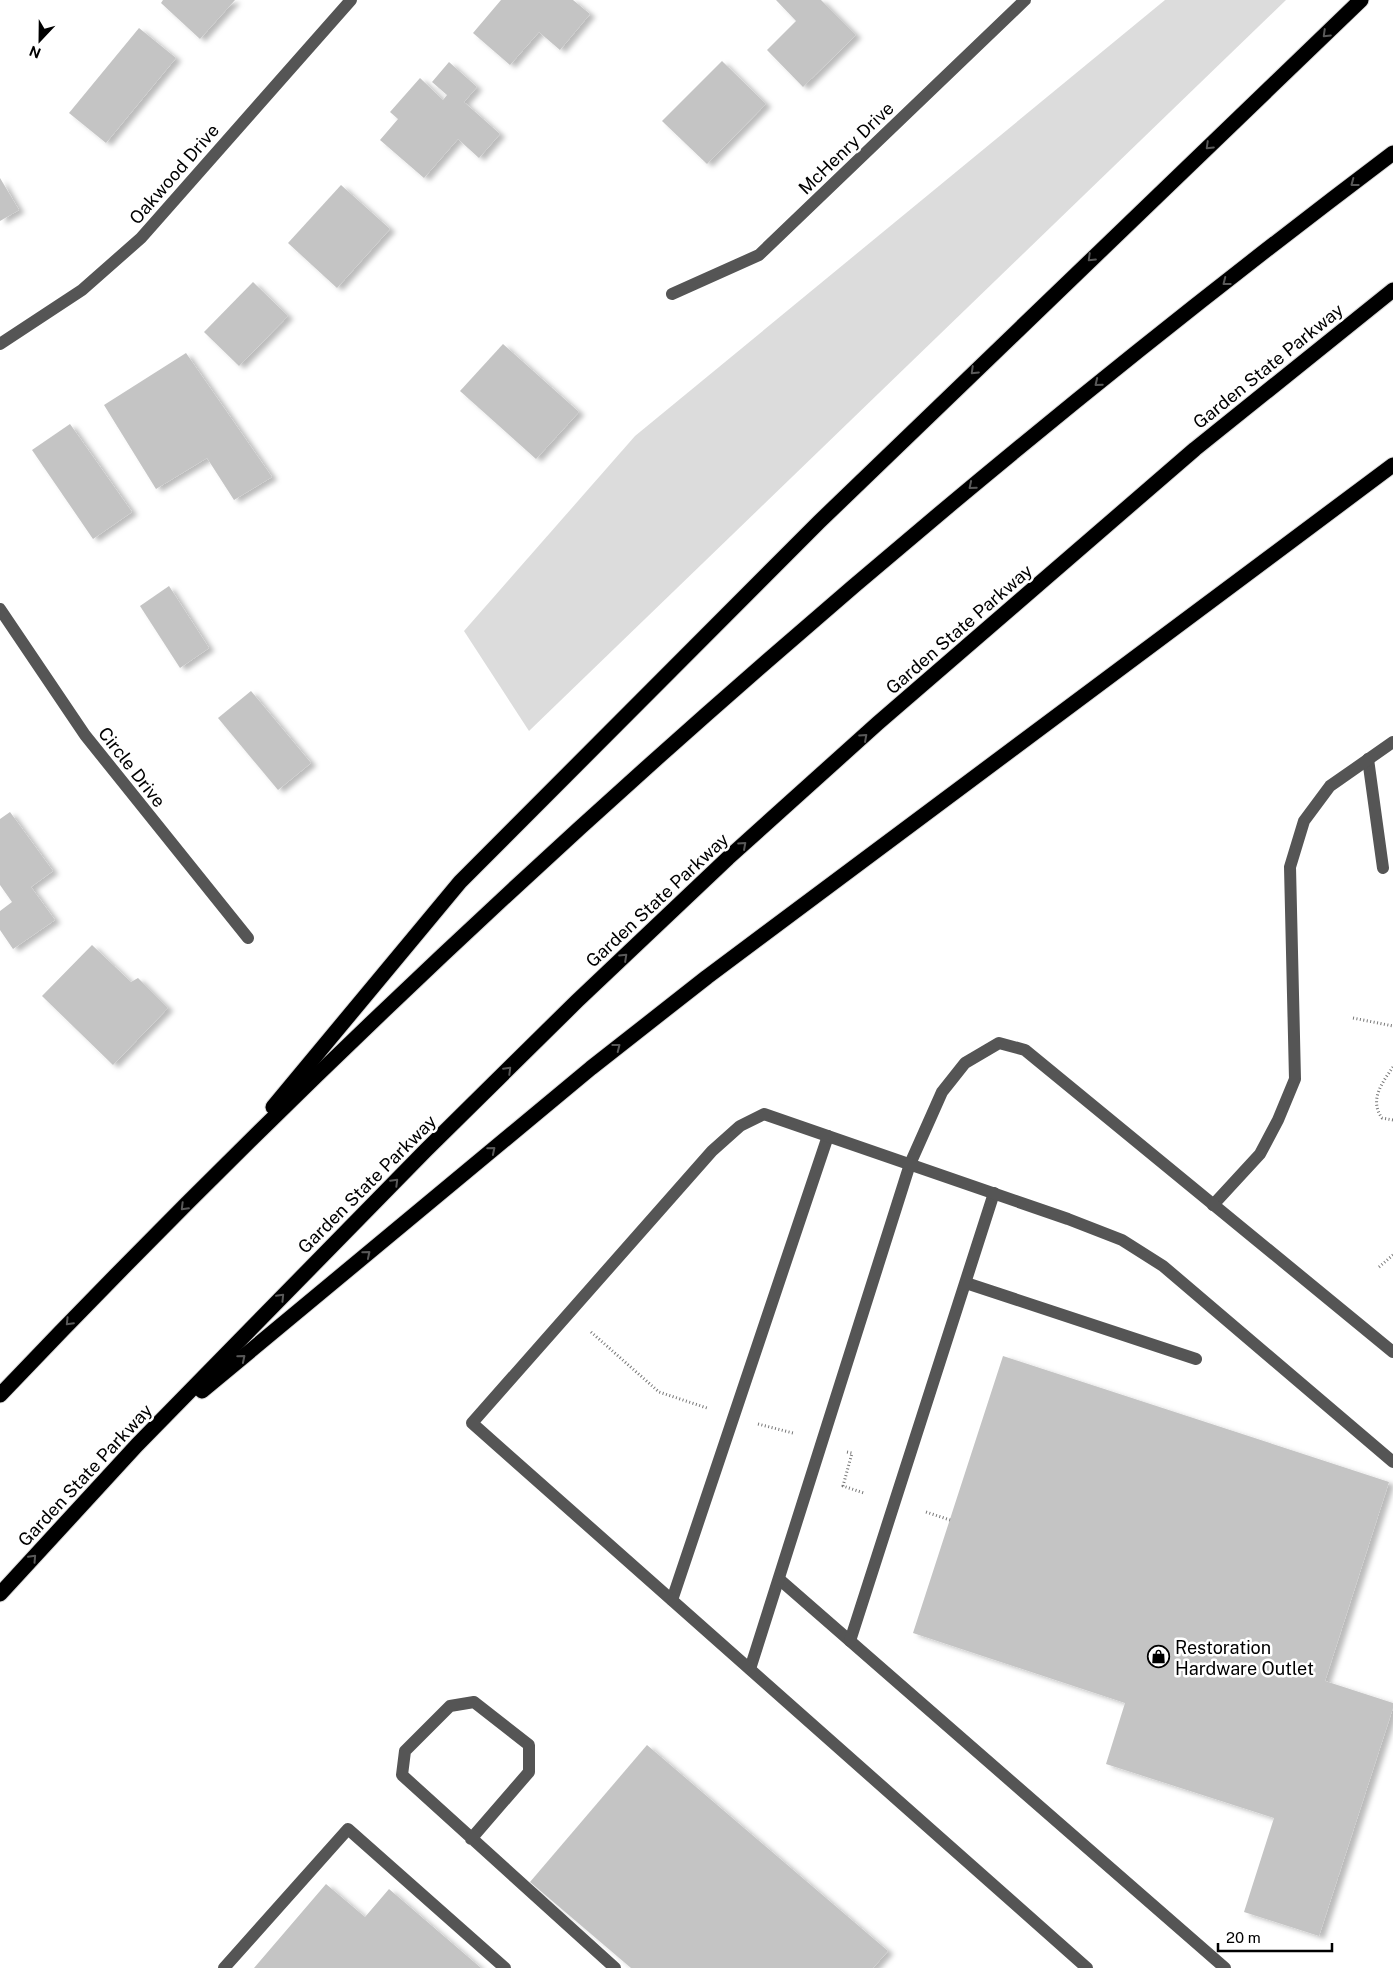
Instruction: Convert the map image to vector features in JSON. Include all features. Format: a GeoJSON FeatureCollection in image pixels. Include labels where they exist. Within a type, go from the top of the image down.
{"type":"FeatureCollection","features":[{"type":"Feature","properties":{"kind":"highway"},"geometry":{"type":"LineString","coordinates":[[218,1172],[460,882],[826,515],[1361,0]]}},
{"type":"Feature","properties":{"kind":"highway"},"geometry":{"type":"LineString","coordinates":[[0,1395],[218,1172],[367,1026],[519,884],[829,607],[987,473],[1148,343],[1393,153]]}},
{"type":"Feature","properties":{"kind":"highway","name":"Garden State Parkway"},"geometry":{"type":"LineString","coordinates":[[0,1594],[137,1445],[453,1124],[577,1001],[728,858],[878,723],[1196,448],[1393,290]]}},
{"type":"Feature","properties":{"kind":"highway"},"geometry":{"type":"LineString","coordinates":[[137,1445],[591,1068],[699,983],[846,871],[1393,465]]}},
{"type":"Feature","properties":{"kind":"street","name":"Oakwood Drive"},"geometry":{"type":"LineString","coordinates":[[0,344],[82,290],[141,238],[351,0]]}},
{"type":"Feature","properties":{"kind":"street","name":"McHenry Drive"},"geometry":{"type":"LineString","coordinates":[[672,294],[759,255],[1025,0]]}},
{"type":"Feature","properties":{"kind":"street","name":"Circle Drive"},"geometry":{"type":"LineString","coordinates":[[0,609],[85,735],[248,938]]}},
{"type":"Feature","properties":{"kind":"street"},"geometry":{"type":"LineString","coordinates":[[1213,1205],[1260,1154],[1278,1120],[1295,1080],[1290,867],[1304,821],[1330,786],[1393,742]]}},
{"type":"Feature","properties":{"kind":"street"},"geometry":{"type":"LineString","coordinates":[[1368,759],[1383,868]]}},
{"type":"Feature","properties":{"kind":"street"},"geometry":{"type":"LineString","coordinates":[[750,1669],[910,1164],[942,1092],[965,1063],[999,1043],[1025,1050],[1393,1352]]}},
{"type":"Feature","properties":{"kind":"street"},"geometry":{"type":"LineString","coordinates":[[1087,1968],[472,1423],[712,1151],[740,1126],[764,1114],[994,1193],[1122,1240],[1164,1266],[1393,1462]]}},
{"type":"Feature","properties":{"kind":"street"},"geometry":{"type":"LineString","coordinates":[[672,1600],[828,1136]]}},
{"type":"Feature","properties":{"kind":"street"},"geometry":{"type":"LineString","coordinates":[[850,1641],[994,1193]]}},
{"type":"Feature","properties":{"kind":"street"},"geometry":{"type":"LineString","coordinates":[[966,1283],[1196,1358]]}},
{"type":"Feature","properties":{"kind":"street"},"geometry":{"type":"LineString","coordinates":[[779,1579],[1225,1968]]}},
{"type":"Feature","properties":{"kind":"street"},"geometry":{"type":"LineString","coordinates":[[471,1839],[529,1772],[529,1745],[474,1702],[450,1706],[406,1752],[402,1775],[471,1839],[615,1968]]}},
{"type":"Feature","properties":{"kind":"street"},"geometry":{"type":"LineString","coordinates":[[224,1968],[348,1829],[505,1968]]}},
{"type":"Feature","properties":{"kind":"path"},"geometry":{"type":"LineString","coordinates":[[1353,1018],[1393,1026]]}},
{"type":"Feature","properties":{"kind":"path"},"geometry":{"type":"LineString","coordinates":[[1393,1067],[1381,1086],[1376,1100],[1377,1110],[1382,1118],[1393,1120]]}},
{"type":"Feature","properties":{"kind":"path"},"geometry":{"type":"LineString","coordinates":[[1379,1267],[1393,1255]]}},
{"type":"Feature","properties":{"kind":"path"},"geometry":{"type":"LineString","coordinates":[[591,1332],[659,1392],[707,1408]]}},
{"type":"Feature","properties":{"kind":"path"},"geometry":{"type":"LineString","coordinates":[[758,1424],[793,1433]]}},
{"type":"Feature","properties":{"kind":"path"},"geometry":{"type":"LineString","coordinates":[[845,1452],[852,1453],[843,1486],[864,1493]]}},
{"type":"Feature","properties":{"kind":"path"},"geometry":{"type":"LineString","coordinates":[[926,1512],[950,1520]]}},
{"type":"Feature","properties":{"kind":"shaded area"},"geometry":{"type":"Polygon","coordinates":[[[1165,0],[1286,0],[529,731],[464,631],[635,436],[1165,0]]]}},
{"type":"Feature","properties":{"kind":"building"},"geometry":{"type":"Polygon","coordinates":[[[163,0],[235,0],[200,39],[161,3],[163,0]]]}},
{"type":"Feature","properties":{"kind":"building"},"geometry":{"type":"Polygon","coordinates":[[[501,0],[573,0],[590,14],[560,50],[539,32],[510,65],[473,33],[501,0]]]}},
{"type":"Feature","properties":{"kind":"building"},"geometry":{"type":"Polygon","coordinates":[[[776,0],[821,0],[856,35],[803,87],[767,50],[796,21],[776,0]]]}},
{"type":"Feature","properties":{"kind":"building"},"geometry":{"type":"Polygon","coordinates":[[[139,28],[176,58],[106,143],[69,113],[139,28]]]}},
{"type":"Feature","properties":{"kind":"building"},"geometry":{"type":"Polygon","coordinates":[[[722,61],[766,104],[707,164],[662,121],[722,61]]]}},
{"type":"Feature","properties":{"kind":"building"},"geometry":{"type":"Polygon","coordinates":[[[449,62],[477,87],[464,102],[500,134],[479,158],[458,139],[424,178],[380,140],[398,119],[390,112],[420,78],[443,100],[447,95],[432,82],[449,62]]]}},
{"type":"Feature","properties":{"kind":"building"},"geometry":{"type":"Polygon","coordinates":[[[0,178],[19,210],[0,221],[0,178]]]}},
{"type":"Feature","properties":{"kind":"building"},"geometry":{"type":"Polygon","coordinates":[[[341,185],[390,229],[337,288],[288,243],[341,185]]]}},
{"type":"Feature","properties":{"kind":"building"},"geometry":{"type":"Polygon","coordinates":[[[253,282],[288,316],[239,366],[204,332],[253,282]]]}},
{"type":"Feature","properties":{"kind":"building"},"geometry":{"type":"Polygon","coordinates":[[[503,344],[579,412],[536,459],[460,391],[503,344]]]}},
{"type":"Feature","properties":{"kind":"building"},"geometry":{"type":"Polygon","coordinates":[[[186,353],[272,477],[234,500],[207,458],[156,489],[104,405],[186,353]]]}},
{"type":"Feature","properties":{"kind":"building"},"geometry":{"type":"Polygon","coordinates":[[[70,424],[132,512],[93,539],[32,450],[70,424]]]}},
{"type":"Feature","properties":{"kind":"building"},"geometry":{"type":"Polygon","coordinates":[[[169,586],[209,648],[180,668],[140,606],[169,586]]]}},
{"type":"Feature","properties":{"kind":"building"},"geometry":{"type":"Polygon","coordinates":[[[251,691],[311,763],[278,790],[218,718],[251,691]]]}},
{"type":"Feature","properties":{"kind":"building"},"geometry":{"type":"Polygon","coordinates":[[[10,812],[53,871],[31,887],[55,920],[13,949],[0,930],[0,911],[12,902],[0,885],[0,819],[10,812]]]}},
{"type":"Feature","properties":{"kind":"building"},"geometry":{"type":"Polygon","coordinates":[[[92,945],[131,982],[138,978],[168,1008],[113,1065],[42,996],[92,945]]]}},
{"type":"Feature","properties":{"kind":"building","name":"Restoration Hardware Outlet"},"geometry":{"type":"Polygon","coordinates":[[[1003,1356],[1389,1482],[1325,1681],[1393,1703],[1393,1708],[1319,1936],[1244,1912],[1274,1818],[1106,1764],[1125,1703],[913,1633],[1003,1356]]]}},
{"type":"Feature","properties":{"kind":"building"},"geometry":{"type":"Polygon","coordinates":[[[647,1745],[888,1951],[873,1968],[631,1968],[530,1882],[647,1745]]]}},
{"type":"Feature","properties":{"kind":"building"},"geometry":{"type":"Polygon","coordinates":[[[326,1884],[365,1917],[389,1889],[481,1968],[254,1968],[326,1884]]]}},
{"type":"Feature","properties":{"kind":"place","name":"Restoration Hardware Outlet"},"geometry":{"type":"Point","coordinates":[1159,1657]}}]}
